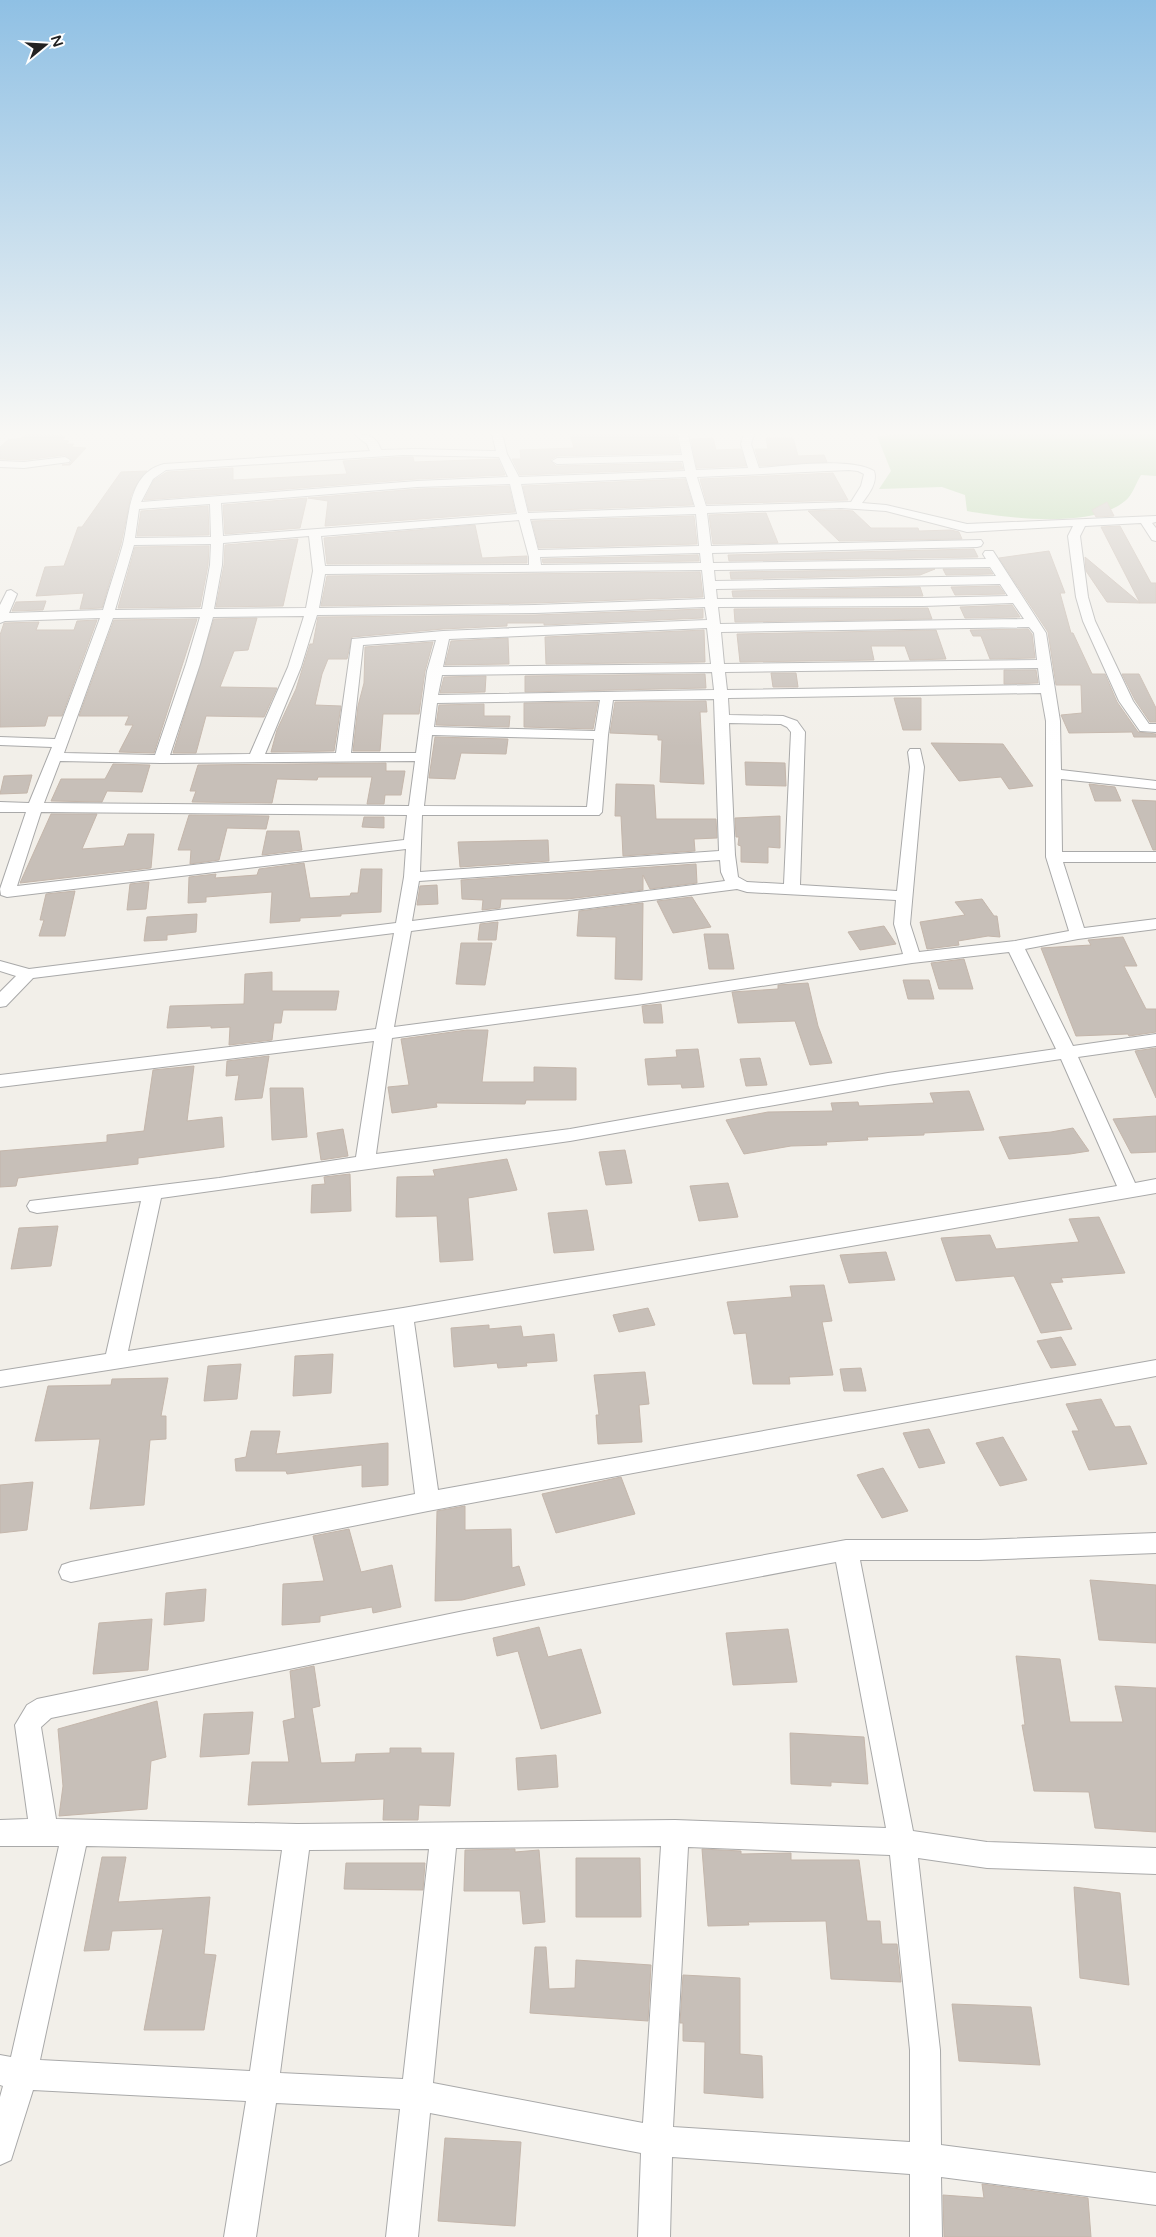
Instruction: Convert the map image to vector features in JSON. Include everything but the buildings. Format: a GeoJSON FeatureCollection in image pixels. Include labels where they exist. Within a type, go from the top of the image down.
{"type":"FeatureCollection","features":[{"type":"Feature","properties":{"kind":"street"},"geometry":{"type":"LineString","coordinates":[[130,538],[108,614],[35,806],[7,892],[411,844],[434,672],[443,635]]}},
{"type":"Feature","properties":{"kind":"street"},"geometry":{"type":"LineString","coordinates":[[129,542],[240,538]]}},
{"type":"Feature","properties":{"kind":"street"},"geometry":{"type":"LineString","coordinates":[[256,757],[296,664],[311,611],[319,570],[315,538]]}},
{"type":"Feature","properties":{"kind":"street"},"geometry":{"type":"LineString","coordinates":[[528,538],[536,570]]}},
{"type":"Feature","properties":{"kind":"street"},"geometry":{"type":"LineString","coordinates":[[705,538],[721,694],[727,855],[730,880],[735,884]]}},
{"type":"Feature","properties":{"kind":"street"},"geometry":{"type":"LineString","coordinates":[[974,538],[996,563],[1004,580],[1040,633],[1047,689],[1054,721],[1054,858],[1078,934]]}},
{"type":"Feature","properties":{"kind":"street"},"geometry":{"type":"LineString","coordinates":[[1074,538],[1082,597],[1089,621],[1126,701],[1145,728],[1156,728]]}},
{"type":"Feature","properties":{"kind":"street"},"geometry":{"type":"LineString","coordinates":[[161,759],[208,613],[218,540]]}},
{"type":"Feature","properties":{"kind":"street"},"geometry":{"type":"LineString","coordinates":[[532,554],[977,543]]}},
{"type":"Feature","properties":{"kind":"street"},"geometry":{"type":"LineString","coordinates":[[319,570],[536,570],[996,563]]}},
{"type":"Feature","properties":{"kind":"street"},"geometry":{"type":"LineString","coordinates":[[710,585],[1004,580]]}},
{"type":"Feature","properties":{"kind":"street"},"geometry":{"type":"LineString","coordinates":[[11,594],[0,618],[108,614],[535,609],[712,603],[1017,600]]}},
{"type":"Feature","properties":{"kind":"street"},"geometry":{"type":"LineString","coordinates":[[343,757],[357,642],[443,635],[714,626],[1033,623]]}},
{"type":"Feature","properties":{"kind":"street"},"geometry":{"type":"LineString","coordinates":[[434,672],[1044,664]]}},
{"type":"Feature","properties":{"kind":"street"},"geometry":{"type":"LineString","coordinates":[[431,699],[607,698],[721,694],[1047,689]]}},
{"type":"Feature","properties":{"kind":"street"},"geometry":{"type":"LineString","coordinates":[[0,807],[594,812],[601,735],[607,698]]}},
{"type":"Feature","properties":{"kind":"street"},"geometry":{"type":"LineString","coordinates":[[722,719],[783,720],[792,724],[798,732],[792,889]]}},
{"type":"Feature","properties":{"kind":"street"},"geometry":{"type":"LineString","coordinates":[[425,731],[601,735]]}},
{"type":"Feature","properties":{"kind":"street"},"geometry":{"type":"LineString","coordinates":[[0,741],[60,743]]}},
{"type":"Feature","properties":{"kind":"street"},"geometry":{"type":"LineString","coordinates":[[912,958],[902,924],[917,766],[915,752]]}},
{"type":"Feature","properties":{"kind":"street"},"geometry":{"type":"LineString","coordinates":[[55,757],[161,759],[424,757]]}},
{"type":"Feature","properties":{"kind":"street"},"geometry":{"type":"LineString","coordinates":[[1053,774],[1156,785]]}},
{"type":"Feature","properties":{"kind":"street"},"geometry":{"type":"LineString","coordinates":[[365,1162],[384,1034],[412,877],[416,811]]}},
{"type":"Feature","properties":{"kind":"street"},"geometry":{"type":"LineString","coordinates":[[412,877],[727,855]]}},
{"type":"Feature","properties":{"kind":"street"},"geometry":{"type":"LineString","coordinates":[[1054,858],[1156,857]]}},
{"type":"Feature","properties":{"kind":"street"},"geometry":{"type":"LineString","coordinates":[[0,966],[28,974],[735,884],[905,896]]}},
{"type":"Feature","properties":{"kind":"street"},"geometry":{"type":"LineString","coordinates":[[0,1081],[384,1034],[637,1000],[912,958],[1015,946],[1078,934],[1156,924]]}},
{"type":"Feature","properties":{"kind":"street"},"geometry":{"type":"LineString","coordinates":[[1015,946],[1067,1053],[1129,1191]]}},
{"type":"Feature","properties":{"kind":"street"},"geometry":{"type":"LineString","coordinates":[[0,1002],[28,974]]}},
{"type":"Feature","properties":{"kind":"street"},"geometry":{"type":"LineString","coordinates":[[37,1206],[152,1194],[365,1162],[570,1135],[888,1079],[1156,1040]]}},
{"type":"Feature","properties":{"kind":"street"},"geometry":{"type":"LineString","coordinates":[[0,1379],[403,1316],[1156,1186]]}},
{"type":"Feature","properties":{"kind":"street"},"geometry":{"type":"LineString","coordinates":[[115,1362],[152,1194]]}},
{"type":"Feature","properties":{"kind":"street"},"geometry":{"type":"LineString","coordinates":[[403,1316],[428,1501]]}},
{"type":"Feature","properties":{"kind":"street"},"geometry":{"type":"LineString","coordinates":[[70,1572],[428,1501],[1156,1368]]}},
{"type":"Feature","properties":{"kind":"street"},"geometry":{"type":"LineString","coordinates":[[44,1832],[28,1725],[36,1713],[46,1707],[464,1622],[846,1550],[979,1550],[1156,1543]]}},
{"type":"Feature","properties":{"kind":"street"},"geometry":{"type":"LineString","coordinates":[[846,1550],[902,1842],[925,2050],[926,2237]]}},
{"type":"Feature","properties":{"kind":"street"},"geometry":{"type":"LineString","coordinates":[[0,1834],[44,1832],[297,1837],[675,1833],[902,1842],[987,1855],[1156,1862]]}},
{"type":"Feature","properties":{"kind":"street"},"geometry":{"type":"LineString","coordinates":[[0,2149],[11,2072],[75,1833]]}},
{"type":"Feature","properties":{"kind":"street"},"geometry":{"type":"LineString","coordinates":[[654,2237],[657,2141],[675,1833]]}},
{"type":"Feature","properties":{"kind":"street"},"geometry":{"type":"LineString","coordinates":[[402,2237],[444,1835]]}},
{"type":"Feature","properties":{"kind":"street"},"geometry":{"type":"LineString","coordinates":[[240,2237],[263,2087],[297,1837]]}},
{"type":"Feature","properties":{"kind":"street"},"geometry":{"type":"LineString","coordinates":[[11,2072],[418,2095],[657,2141],[925,2159],[1156,2189]]}}]}
